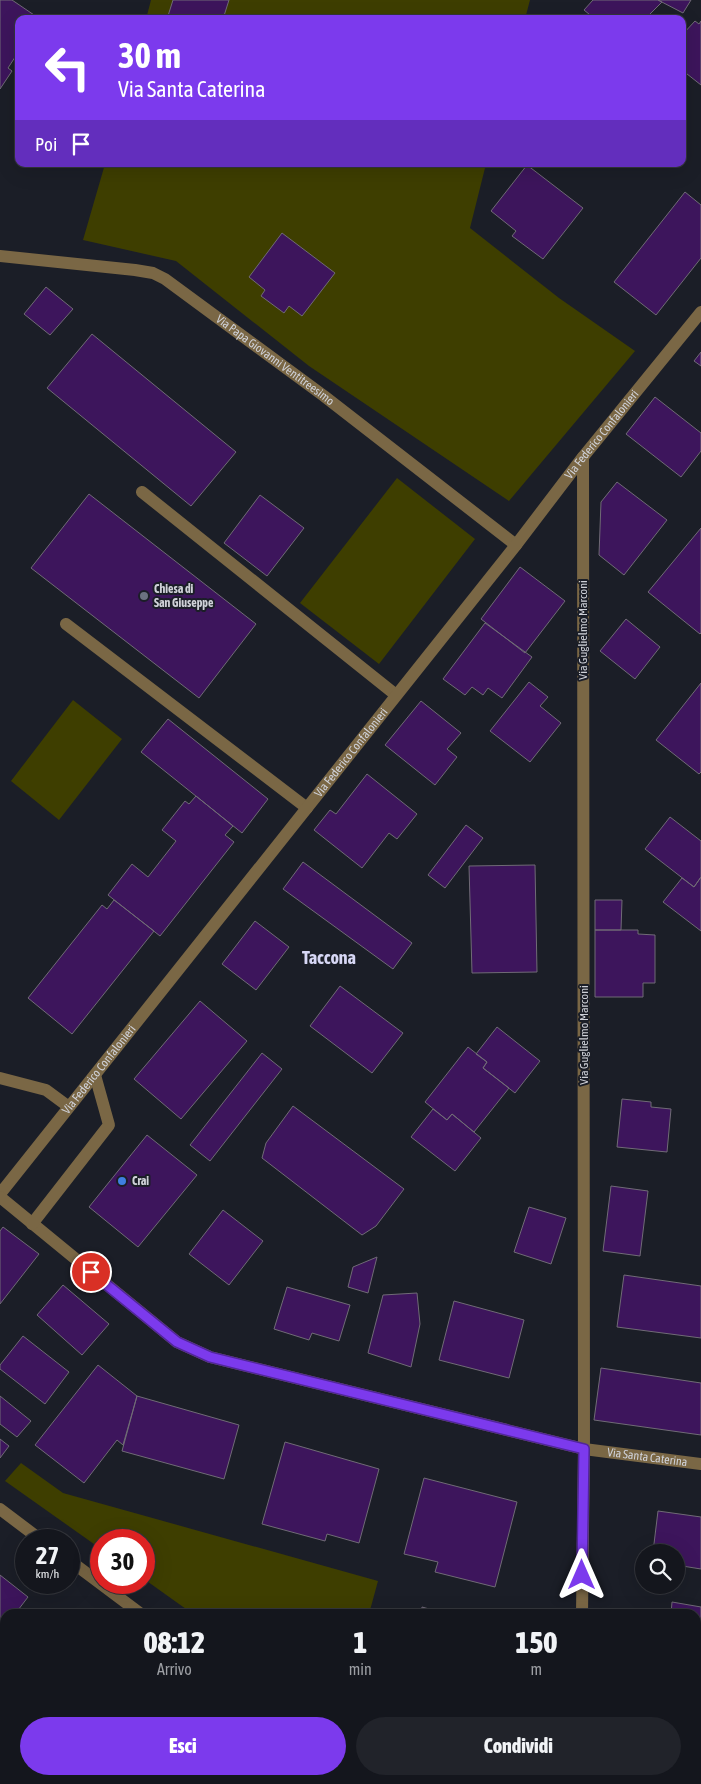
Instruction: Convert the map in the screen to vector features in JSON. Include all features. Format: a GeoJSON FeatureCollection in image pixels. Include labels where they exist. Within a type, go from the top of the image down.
{"type":"FeatureCollection","features":[{"type":"Feature","properties":{"kind":"street","name":"Via Papa Giovanni Ventitreesimo"},"geometry":{"type":"LineString","coordinates":[[0,256],[135,270],[153,273],[165,279],[324,396],[516,544]]}},
{"type":"Feature","properties":{"kind":"street","name":"Via Federico Confalonieri"},"geometry":{"type":"LineString","coordinates":[[0,1195],[516,544],[582,457],[701,312]]}},
{"type":"Feature","properties":{"kind":"street","name":"Via Guglielmo Marconi"},"geometry":{"type":"LineString","coordinates":[[582,457],[584,1449],[582,1609]]}},
{"type":"Feature","properties":{"kind":"street"},"geometry":{"type":"LineString","coordinates":[[142,492],[396,695]]}},
{"type":"Feature","properties":{"kind":"street"},"geometry":{"type":"LineString","coordinates":[[66,624],[306,808]]}},
{"type":"Feature","properties":{"kind":"street"},"geometry":{"type":"LineString","coordinates":[[32,1224],[109,1125],[94,1075]]}},
{"type":"Feature","properties":{"kind":"street"},"geometry":{"type":"LineString","coordinates":[[0,1078],[46,1090],[69,1106]]}},
{"type":"Feature","properties":{"kind":"street","name":"Via Santa Caterina"},"geometry":{"type":"LineString","coordinates":[[0,1195],[32,1224],[177,1342],[210,1357],[584,1449],[701,1464]]}},
{"type":"Feature","properties":{"kind":"street"},"geometry":{"type":"LineString","coordinates":[[1,1513],[25,1529]]}},
{"type":"Feature","properties":{"kind":"street"},"geometry":{"type":"LineString","coordinates":[[80,1568],[134,1609]]}},
{"type":"Feature","properties":{"kind":"shaded area"},"geometry":{"type":"Polygon","coordinates":[[[151,0],[530,0],[526,15],[147,15],[151,0]]]}},
{"type":"Feature","properties":{"kind":"shaded area"},"geometry":{"type":"Polygon","coordinates":[[[104,167],[485,167],[470,228],[559,298],[635,351],[509,501],[309,366],[176,261],[83,240],[104,167]]]}},
{"type":"Feature","properties":{"kind":"shaded area"},"geometry":{"type":"Polygon","coordinates":[[[397,478],[475,539],[379,664],[300,603],[397,478]]]}},
{"type":"Feature","properties":{"kind":"shaded area"},"geometry":{"type":"Polygon","coordinates":[[[73,700],[122,739],[59,820],[11,781],[73,700]]]}},
{"type":"Feature","properties":{"kind":"shaded area"},"geometry":{"type":"Polygon","coordinates":[[[21,1463],[63,1493],[378,1581],[370,1609],[186,1609],[155,1587],[155,1529],[90,1529],[90,1541],[80,1534],[80,1529],[73,1529],[5,1481],[21,1463]]]}},
{"type":"Feature","properties":{"kind":"building"},"geometry":{"type":"Polygon","coordinates":[[[0,0],[12,0],[34,15],[15,15],[15,57],[8,68],[12,71],[0,89],[0,0]]]}},
{"type":"Feature","properties":{"kind":"building"},"geometry":{"type":"Polygon","coordinates":[[[173,0],[229,0],[224,15],[168,15],[173,0]]]}},
{"type":"Feature","properties":{"kind":"building"},"geometry":{"type":"Polygon","coordinates":[[[593,0],[658,0],[662,2],[650,14],[652,15],[590,15],[584,10],[593,0]]]}},
{"type":"Feature","properties":{"kind":"building"},"geometry":{"type":"Polygon","coordinates":[[[658,0],[691,0],[683,13],[658,0]]]}},
{"type":"Feature","properties":{"kind":"building"},"geometry":{"type":"Polygon","coordinates":[[[695,21],[699,24],[701,21],[701,85],[686,73],[686,31],[695,21]]]}},
{"type":"Feature","properties":{"kind":"building"},"geometry":{"type":"Polygon","coordinates":[[[525,167],[530,167],[583,208],[543,259],[512,236],[516,231],[491,211],[525,167]]]}},
{"type":"Feature","properties":{"kind":"building"},"geometry":{"type":"Polygon","coordinates":[[[685,192],[701,205],[701,258],[656,315],[614,282],[685,192]]]}},
{"type":"Feature","properties":{"kind":"building"},"geometry":{"type":"Polygon","coordinates":[[[282,233],[335,273],[302,316],[289,306],[284,313],[261,296],[265,290],[249,277],[282,233]]]}},
{"type":"Feature","properties":{"kind":"building"},"geometry":{"type":"Polygon","coordinates":[[[46,287],[73,309],[50,335],[24,314],[46,287]]]}},
{"type":"Feature","properties":{"kind":"building"},"geometry":{"type":"Polygon","coordinates":[[[92,334],[236,452],[191,506],[47,388],[92,334]]]}},
{"type":"Feature","properties":{"kind":"building"},"geometry":{"type":"Polygon","coordinates":[[[701,352],[701,366],[694,361],[701,352]]]}},
{"type":"Feature","properties":{"kind":"building"},"geometry":{"type":"Polygon","coordinates":[[[655,397],[701,433],[701,451],[681,477],[626,434],[655,397]]]}},
{"type":"Feature","properties":{"kind":"building"},"geometry":{"type":"Polygon","coordinates":[[[617,482],[667,520],[624,575],[599,555],[601,502],[617,482]]]}},
{"type":"Feature","properties":{"kind":"building","name":"Chiesa di San Giuseppe"},"geometry":{"type":"Polygon","coordinates":[[[89,494],[256,624],[199,698],[31,568],[89,494]]]}},
{"type":"Feature","properties":{"kind":"building"},"geometry":{"type":"Polygon","coordinates":[[[260,495],[304,528],[267,576],[224,543],[260,495]]]}},
{"type":"Feature","properties":{"kind":"building"},"geometry":{"type":"Polygon","coordinates":[[[701,528],[701,633],[700,634],[648,592],[701,528]]]}},
{"type":"Feature","properties":{"kind":"building"},"geometry":{"type":"Polygon","coordinates":[[[520,567],[565,601],[525,653],[481,619],[520,567]]]}},
{"type":"Feature","properties":{"kind":"building"},"geometry":{"type":"Polygon","coordinates":[[[626,619],[660,647],[635,679],[600,651],[626,619]]]}},
{"type":"Feature","properties":{"kind":"building"},"geometry":{"type":"Polygon","coordinates":[[[485,623],[532,657],[502,698],[488,688],[483,695],[472,687],[465,695],[443,679],[485,623]]]}},
{"type":"Feature","properties":{"kind":"building"},"geometry":{"type":"Polygon","coordinates":[[[529,682],[548,697],[540,706],[561,723],[530,762],[490,731],[529,682]]]}},
{"type":"Feature","properties":{"kind":"building"},"geometry":{"type":"Polygon","coordinates":[[[701,683],[701,772],[699,774],[656,740],[701,683]]]}},
{"type":"Feature","properties":{"kind":"building"},"geometry":{"type":"Polygon","coordinates":[[[421,701],[461,733],[447,749],[457,757],[435,785],[385,745],[421,701]]]}},
{"type":"Feature","properties":{"kind":"building"},"geometry":{"type":"Polygon","coordinates":[[[168,719],[268,799],[242,833],[141,752],[168,719]]]}},
{"type":"Feature","properties":{"kind":"building"},"geometry":{"type":"Polygon","coordinates":[[[367,774],[417,814],[397,839],[389,833],[362,868],[314,830],[330,810],[336,814],[367,774]]]}},
{"type":"Feature","properties":{"kind":"building"},"geometry":{"type":"Polygon","coordinates":[[[196,796],[233,826],[225,835],[234,842],[160,936],[108,895],[132,864],[148,877],[176,841],[162,830],[185,801],[189,804],[196,796]]]}},
{"type":"Feature","properties":{"kind":"building"},"geometry":{"type":"Polygon","coordinates":[[[670,817],[701,841],[701,877],[694,887],[645,849],[670,817]]]}},
{"type":"Feature","properties":{"kind":"building"},"geometry":{"type":"Polygon","coordinates":[[[466,825],[483,838],[445,888],[428,875],[466,825]]]}},
{"type":"Feature","properties":{"kind":"building"},"geometry":{"type":"Polygon","coordinates":[[[303,862],[412,943],[393,969],[283,889],[303,862]]]}},
{"type":"Feature","properties":{"kind":"building"},"geometry":{"type":"Polygon","coordinates":[[[535,865],[537,972],[472,973],[469,866],[535,865]]]}},
{"type":"Feature","properties":{"kind":"building"},"geometry":{"type":"Polygon","coordinates":[[[701,877],[701,931],[663,902],[682,878],[694,887],[701,877]]]}},
{"type":"Feature","properties":{"kind":"building"},"geometry":{"type":"Polygon","coordinates":[[[114,900],[154,931],[72,1034],[28,998],[102,905],[107,909],[114,900]]]}},
{"type":"Feature","properties":{"kind":"building"},"geometry":{"type":"Polygon","coordinates":[[[595,900],[622,900],[621,930],[595,930],[595,900]]]}},
{"type":"Feature","properties":{"kind":"building"},"geometry":{"type":"Polygon","coordinates":[[[255,921],[289,947],[256,990],[222,964],[255,921]]]}},
{"type":"Feature","properties":{"kind":"building"},"geometry":{"type":"Polygon","coordinates":[[[595,930],[638,930],[638,934],[655,935],[655,983],[643,983],[643,997],[595,997],[595,930]]]}},
{"type":"Feature","properties":{"kind":"building"},"geometry":{"type":"Polygon","coordinates":[[[340,986],[403,1033],[372,1073],[310,1026],[340,986]]]}},
{"type":"Feature","properties":{"kind":"building"},"geometry":{"type":"Polygon","coordinates":[[[200,1001],[247,1041],[181,1119],[134,1079],[200,1001]]]}},
{"type":"Feature","properties":{"kind":"building"},"geometry":{"type":"Polygon","coordinates":[[[497,1027],[540,1061],[515,1093],[483,1068],[487,1062],[476,1054],[497,1027]]]}},
{"type":"Feature","properties":{"kind":"building"},"geometry":{"type":"Polygon","coordinates":[[[468,1047],[487,1062],[483,1068],[509,1088],[474,1132],[452,1114],[447,1120],[425,1102],[468,1047]]]}},
{"type":"Feature","properties":{"kind":"building"},"geometry":{"type":"Polygon","coordinates":[[[262,1053],[282,1069],[210,1161],[190,1145],[262,1053]]]}},
{"type":"Feature","properties":{"kind":"building"},"geometry":{"type":"Polygon","coordinates":[[[622,1099],[651,1102],[651,1107],[671,1109],[667,1152],[617,1147],[622,1099]]]}},
{"type":"Feature","properties":{"kind":"building"},"geometry":{"type":"Polygon","coordinates":[[[293,1106],[404,1189],[376,1226],[362,1235],[262,1158],[266,1143],[293,1106]]]}},
{"type":"Feature","properties":{"kind":"building"},"geometry":{"type":"Polygon","coordinates":[[[433,1109],[447,1120],[452,1114],[481,1138],[455,1171],[411,1137],[433,1109]]]}},
{"type":"Feature","properties":{"kind":"building"},"geometry":{"type":"Polygon","coordinates":[[[147,1135],[197,1175],[138,1247],[89,1207],[147,1135]]]}},
{"type":"Feature","properties":{"kind":"building"},"geometry":{"type":"Polygon","coordinates":[[[611,1186],[648,1191],[640,1256],[603,1251],[611,1186]]]}},
{"type":"Feature","properties":{"kind":"building"},"geometry":{"type":"Polygon","coordinates":[[[529,1207],[566,1218],[551,1264],[514,1252],[529,1207]]]}},
{"type":"Feature","properties":{"kind":"building"},"geometry":{"type":"Polygon","coordinates":[[[223,1210],[263,1241],[229,1285],[189,1254],[223,1210]]]}},
{"type":"Feature","properties":{"kind":"building"},"geometry":{"type":"Polygon","coordinates":[[[3,1227],[39,1254],[0,1304],[0,1231],[3,1227]]]}},
{"type":"Feature","properties":{"kind":"building"},"geometry":{"type":"Polygon","coordinates":[[[377,1257],[368,1293],[348,1287],[353,1267],[377,1257]]]}},
{"type":"Feature","properties":{"kind":"building"},"geometry":{"type":"Polygon","coordinates":[[[624,1275],[701,1286],[701,1338],[617,1327],[624,1275]]]}},
{"type":"Feature","properties":{"kind":"building"},"geometry":{"type":"Polygon","coordinates":[[[63,1285],[109,1324],[82,1355],[37,1315],[63,1285]]]}},
{"type":"Feature","properties":{"kind":"building"},"geometry":{"type":"Polygon","coordinates":[[[287,1287],[350,1305],[339,1341],[312,1333],[309,1340],[274,1329],[287,1287]]]}},
{"type":"Feature","properties":{"kind":"building"},"geometry":{"type":"Polygon","coordinates":[[[417,1293],[420,1324],[411,1367],[368,1353],[383,1295],[417,1293]]]}},
{"type":"Feature","properties":{"kind":"building"},"geometry":{"type":"Polygon","coordinates":[[[454,1301],[524,1320],[509,1378],[439,1360],[454,1301]]]}},
{"type":"Feature","properties":{"kind":"building"},"geometry":{"type":"Polygon","coordinates":[[[23,1336],[69,1372],[45,1404],[0,1369],[0,1365],[23,1336]]]}},
{"type":"Feature","properties":{"kind":"building"},"geometry":{"type":"Polygon","coordinates":[[[98,1365],[137,1396],[123,1445],[117,1440],[84,1483],[35,1445],[98,1365]]]}},
{"type":"Feature","properties":{"kind":"building"},"geometry":{"type":"Polygon","coordinates":[[[601,1368],[701,1383],[701,1435],[594,1420],[601,1368]]]}},
{"type":"Feature","properties":{"kind":"building"},"geometry":{"type":"Polygon","coordinates":[[[0,1396],[31,1421],[17,1437],[0,1424],[0,1396]]]}},
{"type":"Feature","properties":{"kind":"building"},"geometry":{"type":"Polygon","coordinates":[[[137,1396],[239,1425],[224,1479],[122,1451],[137,1396]]]}},
{"type":"Feature","properties":{"kind":"building"},"geometry":{"type":"Polygon","coordinates":[[[0,1439],[9,1446],[0,1458],[0,1439]]]}},
{"type":"Feature","properties":{"kind":"building"},"geometry":{"type":"Polygon","coordinates":[[[285,1442],[379,1469],[359,1543],[327,1534],[325,1541],[262,1524],[285,1442]]]}},
{"type":"Feature","properties":{"kind":"building"},"geometry":{"type":"Polygon","coordinates":[[[424,1478],[517,1502],[495,1587],[435,1572],[438,1562],[404,1554],[424,1478]]]}},
{"type":"Feature","properties":{"kind":"building"},"geometry":{"type":"Polygon","coordinates":[[[658,1511],[701,1517],[701,1569],[685,1566],[685,1544],[654,1544],[658,1511]]]}},
{"type":"Feature","properties":{"kind":"building"},"geometry":{"type":"Polygon","coordinates":[[[0,1575],[15,1587],[15,1594],[24,1594],[28,1597],[19,1609],[0,1609],[0,1575]]]}},
{"type":"Feature","properties":{"kind":"building"},"geometry":{"type":"Polygon","coordinates":[[[672,1602],[701,1607],[701,1609],[671,1609],[672,1602]]]}},
{"type":"Feature","properties":{"kind":"place","name":"Chiesa di San Giuseppe"},"geometry":{"type":"Point","coordinates":[144,596]}},
{"type":"Feature","properties":{"kind":"place","name":"Crai"},"geometry":{"type":"Point","coordinates":[122,1181]}},
{"type":"Feature","properties":{"kind":"district","name":"Taccona"},"geometry":{"type":"Point","coordinates":[329,958]}},
{"type":"Feature","properties":{"kind":"route"},"geometry":{"type":"LineString","coordinates":[[91,1272],[177,1342],[210,1357],[584,1449],[582,1575]]}}]}
